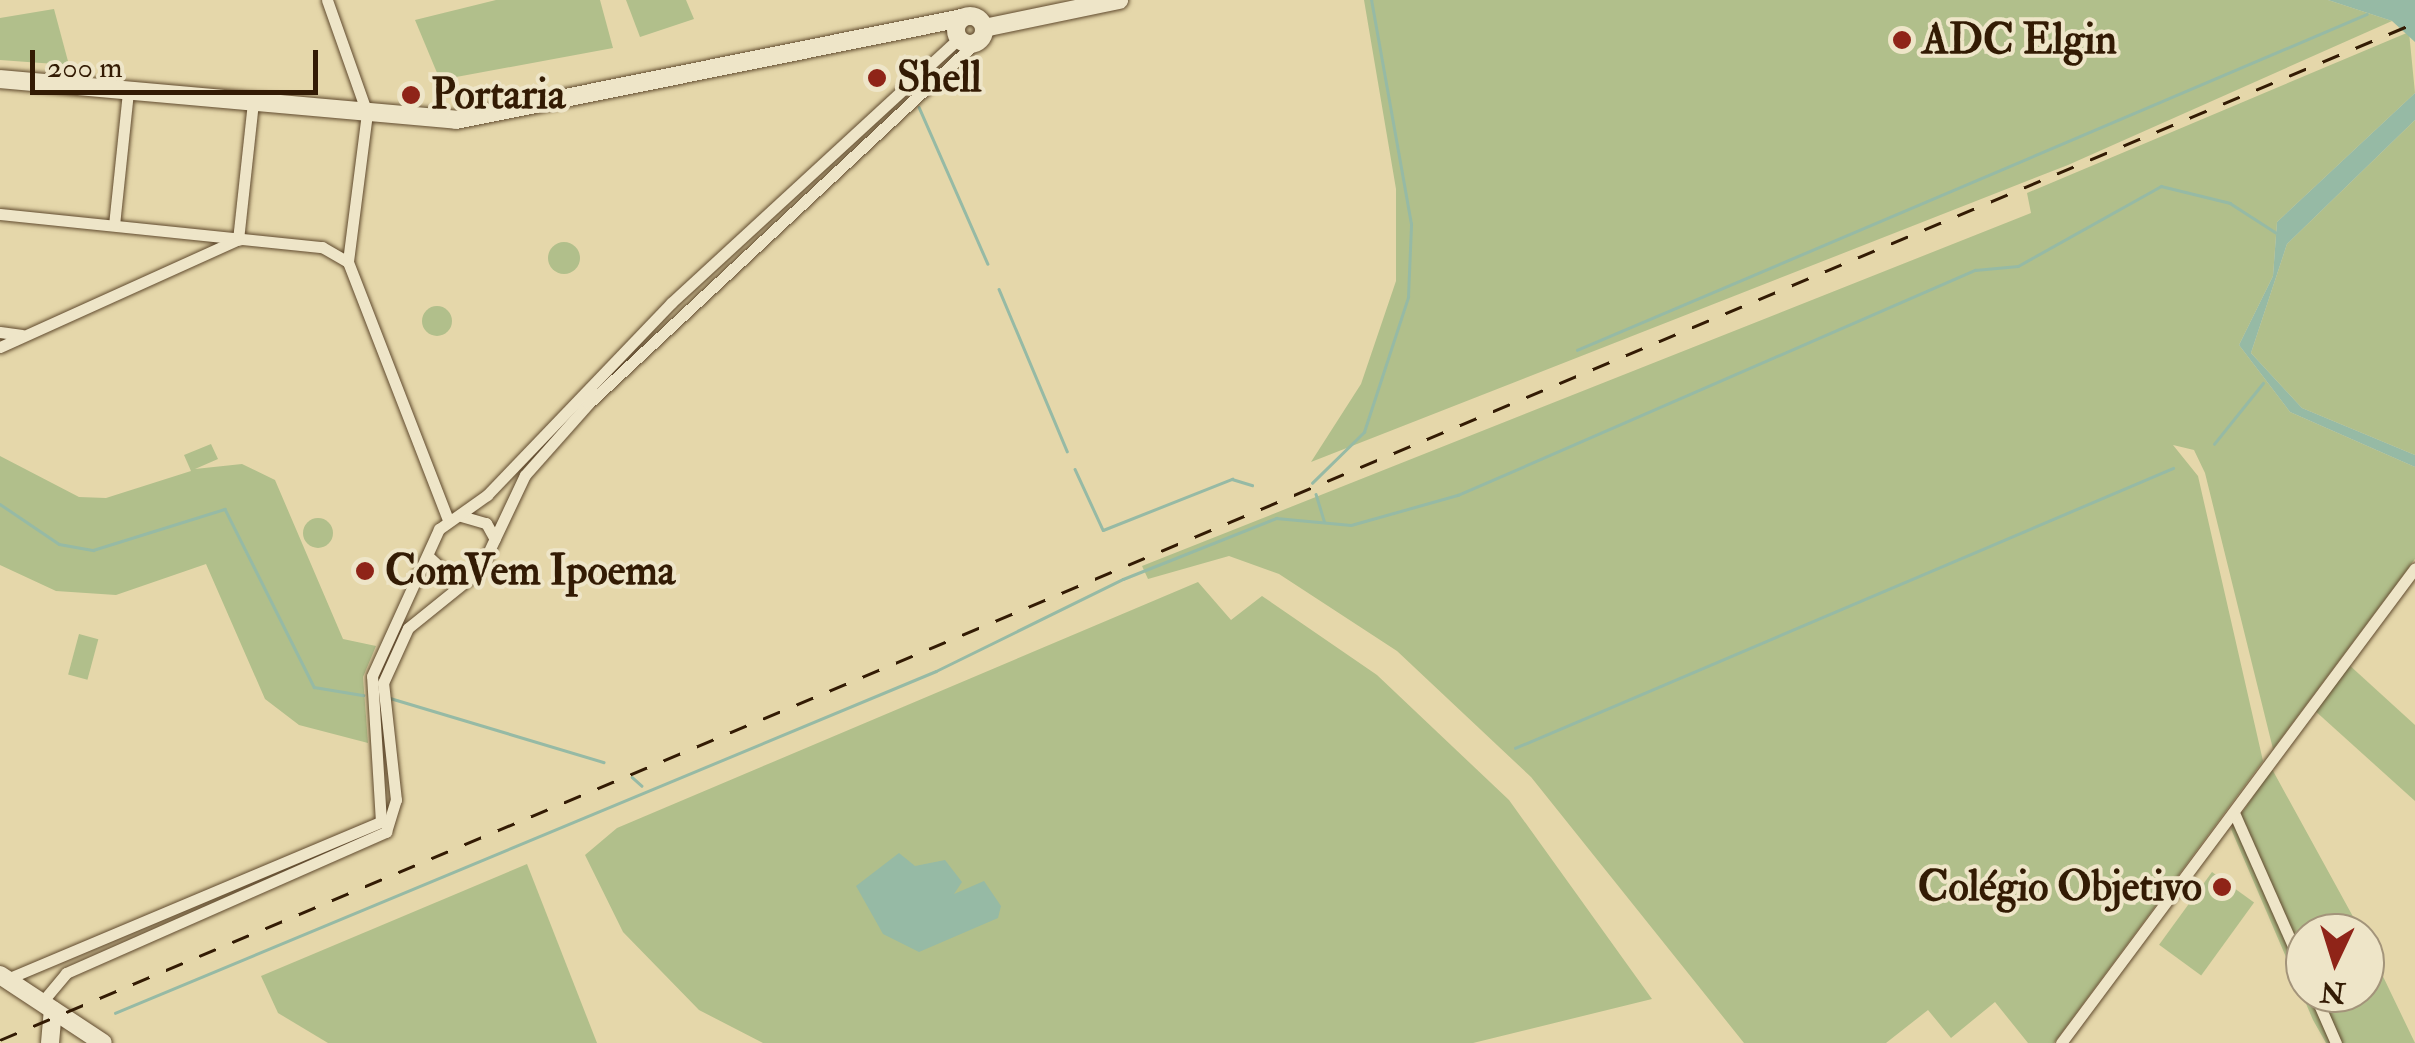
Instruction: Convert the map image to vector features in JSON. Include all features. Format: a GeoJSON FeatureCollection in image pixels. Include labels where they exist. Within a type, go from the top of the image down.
{"type":"FeatureCollection","features":[{"type":"Feature","properties":{"kind":"main road"},"geometry":{"type":"LineString","coordinates":[[970,24],[1060,0]]}},
{"type":"Feature","properties":{"kind":"main road"},"geometry":{"type":"LineString","coordinates":[[0,79],[368,113],[474,118],[879,36],[1119,0]]}},
{"type":"Feature","properties":{"kind":"main road"},"geometry":{"type":"LineString","coordinates":[[2,977],[48,1006],[90,1041]]}},
{"type":"Feature","properties":{"kind":"main road"},"geometry":{"type":"LineString","coordinates":[[48,1006],[50,1043]]}},
{"type":"Feature","properties":{"kind":"street"},"geometry":{"type":"LineString","coordinates":[[326,0],[368,113],[348,262],[452,518]]}},
{"type":"Feature","properties":{"kind":"street"},"geometry":{"type":"LineString","coordinates":[[389,819],[372,676],[452,518],[970,24]]}},
{"type":"Feature","properties":{"kind":"street"},"geometry":{"type":"LineString","coordinates":[[389,819],[385,672],[408,628],[455,581],[493,552],[525,474],[588,404],[970,24]]}},
{"type":"Feature","properties":{"kind":"street"},"geometry":{"type":"LineString","coordinates":[[114,224],[128,91]]}},
{"type":"Feature","properties":{"kind":"street"},"geometry":{"type":"LineString","coordinates":[[238,240],[253,102]]}},
{"type":"Feature","properties":{"kind":"street"},"geometry":{"type":"LineString","coordinates":[[0,214],[322,247],[348,262]]}},
{"type":"Feature","properties":{"kind":"street"},"geometry":{"type":"LineString","coordinates":[[0,347],[238,240]]}},
{"type":"Feature","properties":{"kind":"street"},"geometry":{"type":"LineString","coordinates":[[0,332],[27,336]]}},
{"type":"Feature","properties":{"kind":"street"},"geometry":{"type":"LineString","coordinates":[[452,518],[486,523],[493,552]]}},
{"type":"Feature","properties":{"kind":"street"},"geometry":{"type":"LineString","coordinates":[[429,557],[455,581]]}},
{"type":"Feature","properties":{"kind":"street"},"geometry":{"type":"LineString","coordinates":[[2061,1043],[2235,815],[2415,568]]}},
{"type":"Feature","properties":{"kind":"street"},"geometry":{"type":"LineString","coordinates":[[2235,815],[2285,929]]}},
{"type":"Feature","properties":{"kind":"street"},"geometry":{"type":"LineString","coordinates":[[2,977],[202,904],[389,819]]}},
{"type":"Feature","properties":{"kind":"street"},"geometry":{"type":"LineString","coordinates":[[48,1006],[66,973],[389,819]]}},
{"type":"Feature","properties":{"kind":"street"},"geometry":{"type":"LineString","coordinates":[[2323,1013],[2336,1043]]}},
{"type":"Feature","properties":{"kind":"shaded area"},"geometry":{"type":"Polygon","coordinates":[[[496,0],[600,0],[613,48],[440,80],[415,20],[496,0]]]}},
{"type":"Feature","properties":{"kind":"shaded area"},"geometry":{"type":"Polygon","coordinates":[[[626,0],[686,0],[694,19],[640,37],[626,0]]]}},
{"type":"Feature","properties":{"kind":"shaded area"},"geometry":{"type":"Polygon","coordinates":[[[1364,0],[2328,0],[2392,21],[2068,165],[1311,462],[1361,384],[1396,281],[1396,189],[1364,0]]]}},
{"type":"Feature","properties":{"kind":"shaded area"},"geometry":{"type":"Polygon","coordinates":[[[2328,0],[2415,0],[2415,42],[2392,21],[2328,0]]]}},
{"type":"Feature","properties":{"kind":"shaded area"},"geometry":{"type":"Polygon","coordinates":[[[54,9],[69,65],[0,60],[0,18],[54,9]]]}},
{"type":"Feature","properties":{"kind":"shaded area"},"geometry":{"type":"Polygon","coordinates":[[[2409,32],[2415,93],[2277,222],[2273,276],[2239,345],[2290,412],[2415,467],[2415,559],[2273,749],[2205,473],[2194,450],[2173,445],[2198,476],[2263,761],[2054,1043],[2028,1043],[1995,1002],[1951,1038],[1928,1010],[1886,1043],[1744,1043],[1531,777],[1397,651],[1279,574],[1229,556],[1148,579],[1142,566],[2031,213],[2027,193],[2409,32]]]}},
{"type":"Feature","properties":{"kind":"shaded area"},"geometry":{"type":"Polygon","coordinates":[[[2415,93],[2415,120],[2287,244],[2251,353],[2302,408],[2415,455],[2415,467],[2290,412],[2239,345],[2273,276],[2277,222],[2415,93]]]}},
{"type":"Feature","properties":{"kind":"shaded area"},"geometry":{"type":"Polygon","coordinates":[[[2415,120],[2415,455],[2302,408],[2251,353],[2287,244],[2415,120]]]}},
{"type":"Feature","properties":{"kind":"shaded area"},"geometry":{"type":"Polygon","coordinates":[[[564,242],[576,246],[580,258],[576,270],[564,274],[552,270],[548,258],[552,246],[564,242]]]}},
{"type":"Feature","properties":{"kind":"shaded area"},"geometry":{"type":"Polygon","coordinates":[[[437,306],[448,310],[452,321],[448,332],[437,336],[426,332],[422,321],[426,310],[437,306]]]}},
{"type":"Feature","properties":{"kind":"shaded area"},"geometry":{"type":"Polygon","coordinates":[[[211,444],[218,459],[195,469],[242,464],[275,480],[343,639],[376,646],[363,677],[368,743],[299,725],[265,699],[206,564],[116,595],[56,591],[0,565],[0,456],[79,497],[106,498],[191,471],[184,455],[211,444]]]}},
{"type":"Feature","properties":{"kind":"shaded area"},"geometry":{"type":"Polygon","coordinates":[[[318,518],[329,522],[333,533],[329,544],[318,548],[307,544],[303,533],[307,522],[318,518]]]}},
{"type":"Feature","properties":{"kind":"shaded area"},"geometry":{"type":"Polygon","coordinates":[[[1198,582],[1231,620],[1262,596],[1377,675],[1509,800],[1652,999],[1473,1043],[763,1043],[699,1010],[623,932],[585,855],[617,828],[1198,582]]]}},
{"type":"Feature","properties":{"kind":"shaded area"},"geometry":{"type":"Polygon","coordinates":[[[79,634],[98,639],[87,680],[68,675],[79,634]]]}},
{"type":"Feature","properties":{"kind":"shaded area"},"geometry":{"type":"Polygon","coordinates":[[[2347,663],[2415,725],[2415,801],[2313,709],[2347,663]]]}},
{"type":"Feature","properties":{"kind":"shaded area"},"geometry":{"type":"Polygon","coordinates":[[[2272,769],[2351,913],[2285,913],[2285,955],[2231,829],[2272,769]]]}},
{"type":"Feature","properties":{"kind":"shaded area"},"geometry":{"type":"Polygon","coordinates":[[[899,853],[915,866],[945,860],[962,882],[954,894],[984,881],[1001,906],[998,918],[919,952],[883,934],[856,886],[899,853]]]}},
{"type":"Feature","properties":{"kind":"shaded area"},"geometry":{"type":"Polygon","coordinates":[[[527,864],[597,1043],[328,1043],[278,1013],[261,976],[527,864]]]}},
{"type":"Feature","properties":{"kind":"shaded area"},"geometry":{"type":"Polygon","coordinates":[[[2212,872],[2254,903],[2201,975],[2159,945],[2212,872]]]}},
{"type":"Feature","properties":{"kind":"shaded area"},"geometry":{"type":"Polygon","coordinates":[[[2385,981],[2415,1043],[2326,1043],[2310,1013],[2385,1013],[2385,981]]]}},
{"type":"Feature","properties":{"kind":"waterway"},"geometry":{"type":"LineString","coordinates":[[1312,483],[1364,432],[1408,297],[1411,224],[1371,0]]}},
{"type":"Feature","properties":{"kind":"waterway"},"geometry":{"type":"LineString","coordinates":[[1577,350],[2367,14]]}},
{"type":"Feature","properties":{"kind":"waterway"},"geometry":{"type":"LineString","coordinates":[[919,107],[988,264]]}},
{"type":"Feature","properties":{"kind":"waterway"},"geometry":{"type":"LineString","coordinates":[[115,1013],[936,671],[1123,579],[1276,518],[1351,525],[1458,495],[1975,270],[2018,266],[2161,186],[2230,203],[2275,232]]}},
{"type":"Feature","properties":{"kind":"waterway"},"geometry":{"type":"LineString","coordinates":[[999,289],[1067,451]]}},
{"type":"Feature","properties":{"kind":"waterway"},"geometry":{"type":"LineString","coordinates":[[2214,444],[2263,383]]}},
{"type":"Feature","properties":{"kind":"waterway"},"geometry":{"type":"LineString","coordinates":[[1515,748],[2173,468]]}},
{"type":"Feature","properties":{"kind":"waterway"},"geometry":{"type":"LineString","coordinates":[[1075,469],[1103,530],[1232,479],[1252,485]]}},
{"type":"Feature","properties":{"kind":"waterway"},"geometry":{"type":"LineString","coordinates":[[1316,494],[1324,521]]}},
{"type":"Feature","properties":{"kind":"waterway"},"geometry":{"type":"LineString","coordinates":[[0,504],[59,544],[93,550],[225,509],[314,687],[363,695]]}},
{"type":"Feature","properties":{"kind":"waterway"},"geometry":{"type":"LineString","coordinates":[[390,698],[604,762]]}},
{"type":"Feature","properties":{"kind":"waterway"},"geometry":{"type":"LineString","coordinates":[[632,777],[642,786]]}},
{"type":"Feature","properties":{"kind":"railway"},"geometry":{"type":"LineString","coordinates":[[0,1040],[2415,23]]}},
{"type":"Feature","properties":{"kind":"place","name":"ADC Elgin"},"geometry":{"type":"Point","coordinates":[1902,40]}},
{"type":"Feature","properties":{"kind":"place","name":"Shell"},"geometry":{"type":"Point","coordinates":[877,78]}},
{"type":"Feature","properties":{"kind":"place","name":"Portaria"},"geometry":{"type":"Point","coordinates":[411,95]}},
{"type":"Feature","properties":{"kind":"place","name":"ComVem Ipoema"},"geometry":{"type":"Point","coordinates":[365,571]}},
{"type":"Feature","properties":{"kind":"place","name":"Colégio Objetivo"},"geometry":{"type":"Point","coordinates":[2222,887]}}]}
